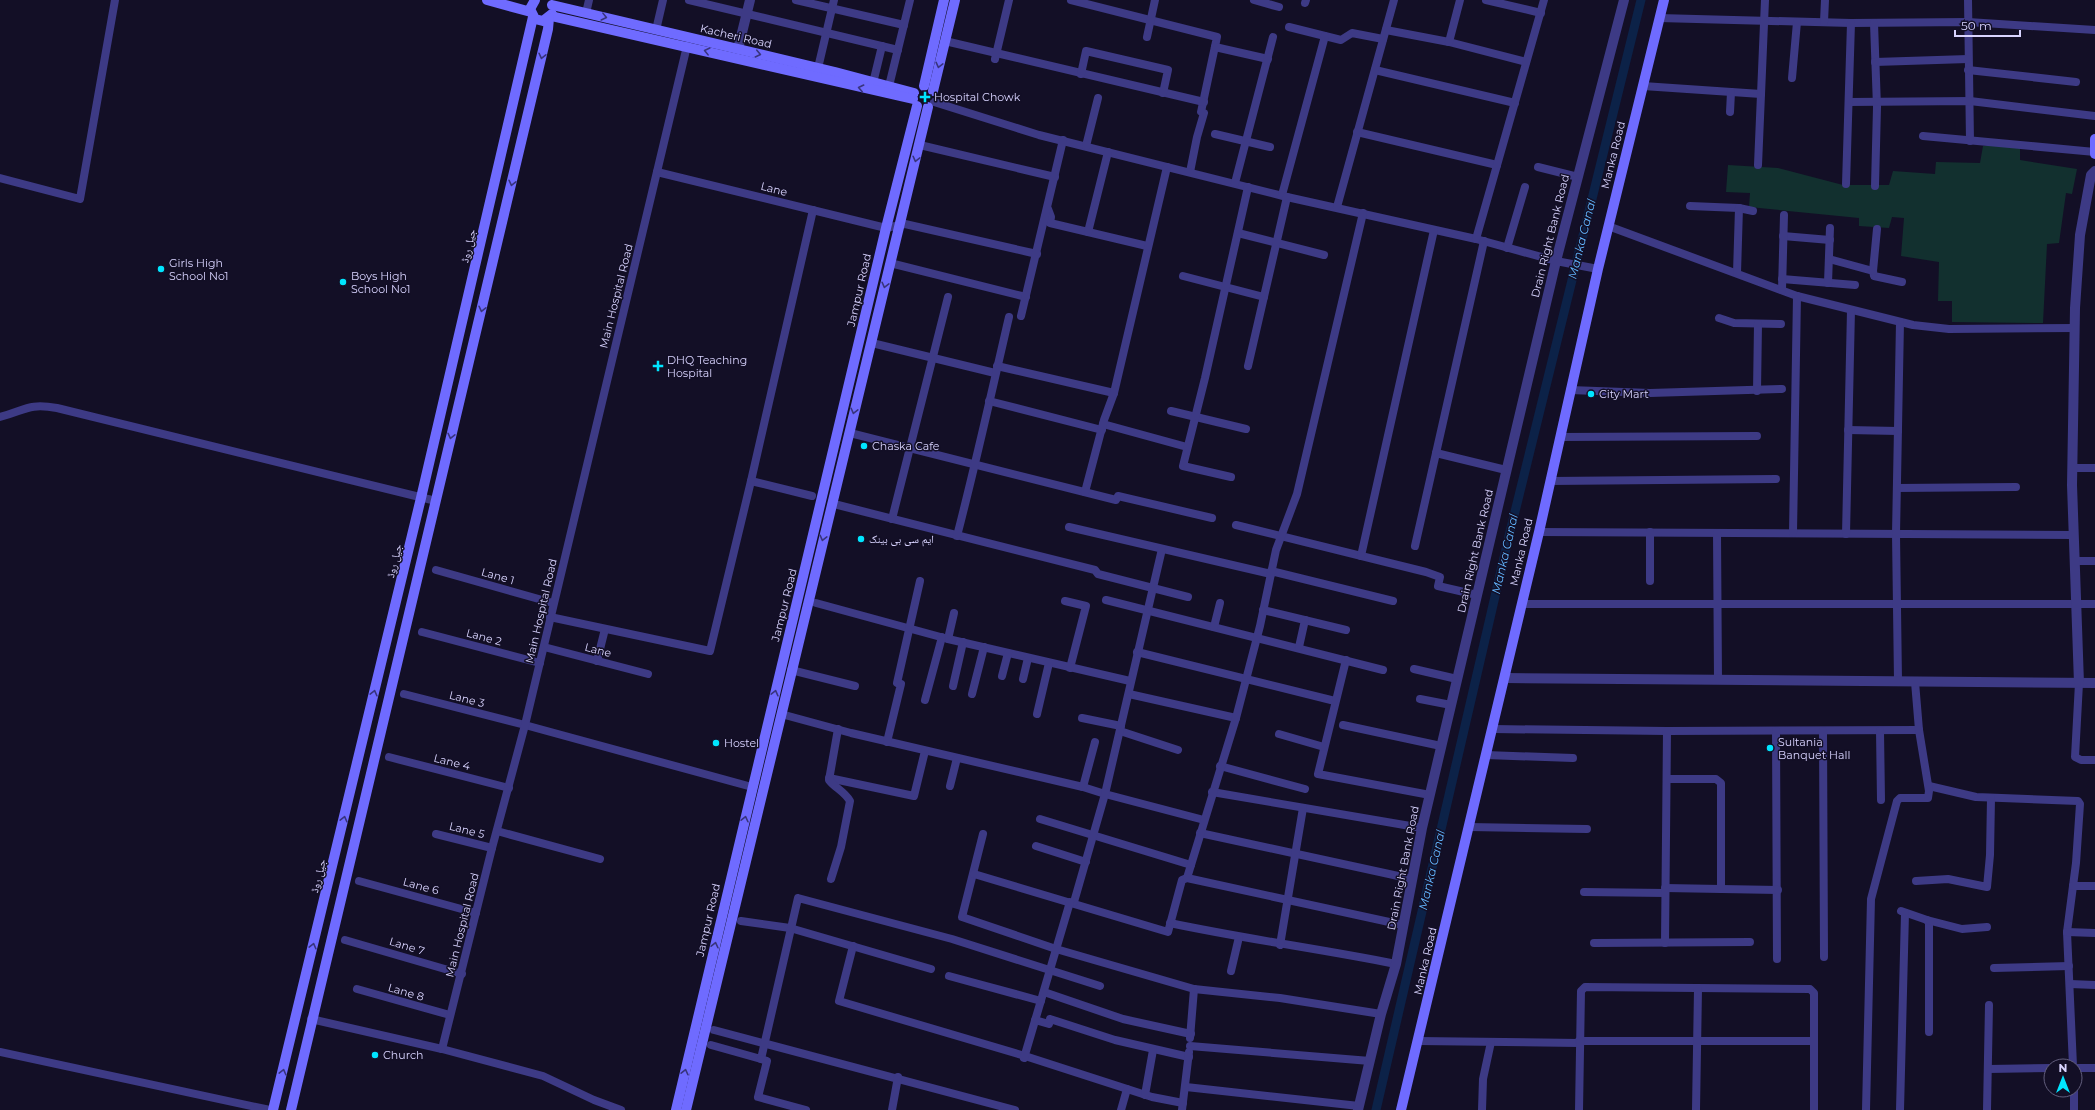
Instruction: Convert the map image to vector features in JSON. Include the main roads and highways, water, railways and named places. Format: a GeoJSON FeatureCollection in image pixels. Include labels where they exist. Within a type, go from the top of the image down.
{"type":"FeatureCollection","features":[{"type":"Feature","properties":{"kind":"main road"},"geometry":{"type":"LineString","coordinates":[[487,0],[532,15]]}},
{"type":"Feature","properties":{"kind":"main road","name":"جیل روڈ"},"geometry":{"type":"LineString","coordinates":[[273,1110],[421,498],[532,15],[531,4],[534,0]]}},
{"type":"Feature","properties":{"kind":"main road"},"geometry":{"type":"LineString","coordinates":[[924,86],[944,0]]}},
{"type":"Feature","properties":{"kind":"main road"},"geometry":{"type":"LineString","coordinates":[[931,105],[914,99],[917,88],[924,86],[933,91],[955,0]]}},
{"type":"Feature","properties":{"kind":"main road","name":"Manka Road"},"geometry":{"type":"LineString","coordinates":[[1401,1110],[1505,678],[1608,226],[1664,0]]}},
{"type":"Feature","properties":{"kind":"main road"},"geometry":{"type":"LineString","coordinates":[[291,1110],[311,1020],[436,501],[550,17],[553,10],[551,2]]}},
{"type":"Feature","properties":{"kind":"main road","name":"Kacheri Road"},"geometry":{"type":"LineString","coordinates":[[551,2],[586,13],[889,86],[914,99]]}},
{"type":"Feature","properties":{"kind":"main road","name":"Kacheri Road"},"geometry":{"type":"LineString","coordinates":[[532,15],[539,20],[550,17],[687,46],[914,99]]}},
{"type":"Feature","properties":{"kind":"main road","name":"Jampur Road"},"geometry":{"type":"LineString","coordinates":[[686,1110],[791,670],[890,263],[931,105],[933,91]]}},
{"type":"Feature","properties":{"kind":"main road","name":"Jampur Road"},"geometry":{"type":"LineString","coordinates":[[676,1110],[886,228],[914,99]]}},
{"type":"Feature","properties":{"kind":"main road"},"geometry":{"type":"LineString","coordinates":[[2095,139],[2095,153]]}},
{"type":"Feature","properties":{"kind":"waterway","name":"Manka Canal"},"geometry":{"type":"LineString","coordinates":[[1376,1110],[1509,536],[1641,0]]}},
{"type":"Feature","properties":{"kind":"place","name":"Hospital Chowk"},"geometry":{"type":"Point","coordinates":[925,97]}},
{"type":"Feature","properties":{"kind":"place","name":"Girls High School No1"},"geometry":{"type":"Point","coordinates":[161,269]}},
{"type":"Feature","properties":{"kind":"place","name":"Boys High School No1"},"geometry":{"type":"Point","coordinates":[343,282]}},
{"type":"Feature","properties":{"kind":"place","name":"DHQ Teaching Hospital"},"geometry":{"type":"Point","coordinates":[658,366]}},
{"type":"Feature","properties":{"kind":"place","name":"City Mart"},"geometry":{"type":"Point","coordinates":[1591,394]}},
{"type":"Feature","properties":{"kind":"place","name":"Chaska Cafe"},"geometry":{"type":"Point","coordinates":[864,446]}},
{"type":"Feature","properties":{"kind":"place","name":"ایم سی بی بینک"},"geometry":{"type":"Point","coordinates":[861,539]}},
{"type":"Feature","properties":{"kind":"place","name":"Hostel"},"geometry":{"type":"Point","coordinates":[716,743]}},
{"type":"Feature","properties":{"kind":"place","name":"Sultania Banquet Hall"},"geometry":{"type":"Point","coordinates":[1770,748]}},
{"type":"Feature","properties":{"kind":"place","name":"Church"},"geometry":{"type":"Point","coordinates":[375,1055]}}]}
